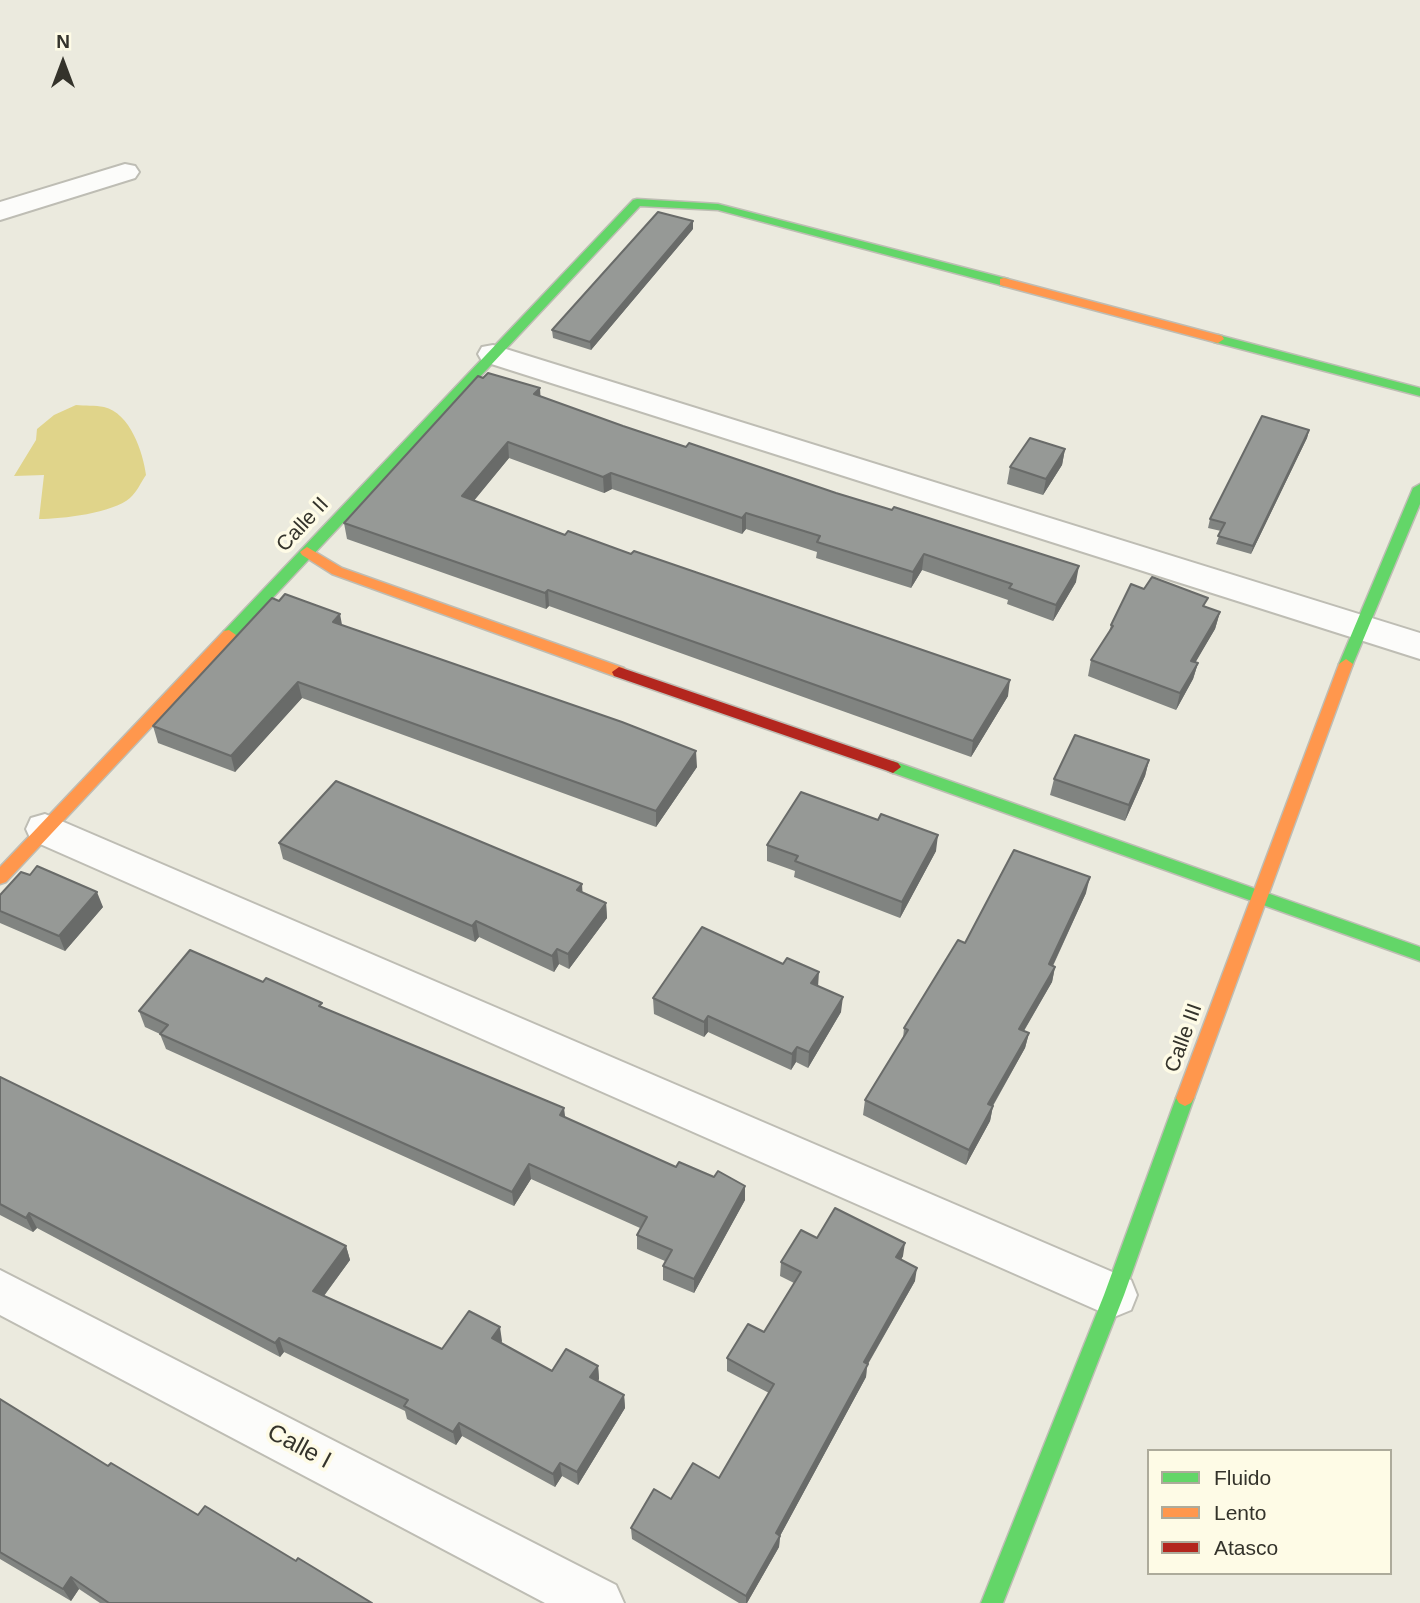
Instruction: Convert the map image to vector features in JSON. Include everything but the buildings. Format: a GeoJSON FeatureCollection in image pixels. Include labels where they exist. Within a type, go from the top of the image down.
{"type":"FeatureCollection","features":[{"type":"Feature","properties":{"kind":"street"},"geometry":{"type":"LineString","coordinates":[[0,211],[125,172]]}},
{"type":"Feature","properties":{"kind":"street","name":"Calle II"},"geometry":{"type":"LineString","coordinates":[[0,878],[637,202],[718,206],[1420,392]]}},
{"type":"Feature","properties":{"kind":"street"},"geometry":{"type":"LineString","coordinates":[[493,354],[1420,646]]}},
{"type":"Feature","properties":{"kind":"street","name":"Calle III"},"geometry":{"type":"LineString","coordinates":[[992,1603],[1114,1295],[1258,894],[1360,627],[1420,488]]}},
{"type":"Feature","properties":{"kind":"street"},"geometry":{"type":"LineString","coordinates":[[307,552],[337,571],[437,605],[515,636],[1258,894],[1420,954]]}},
{"type":"Feature","properties":{"kind":"street"},"geometry":{"type":"LineString","coordinates":[[45,829],[1114,1295]]}},
{"type":"Feature","properties":{"kind":"street","name":"Calle I"},"geometry":{"type":"LineString","coordinates":[[0,1291],[598,1603]]}},
{"type":"Feature","properties":{"kind":"shaded area"},"geometry":{"type":"Polygon","coordinates":[[[76,405],[104,407],[121,417],[134,435],[146,475],[130,498],[112,508],[39,519],[44,475],[14,476],[36,440],[37,429],[54,415],[76,405]]]}},
{"type":"Feature","properties":{"kind":"traffic: fast"},"geometry":{"type":"LineString","coordinates":[[229,635],[637,202],[718,207],[1004,282]]}},
{"type":"Feature","properties":{"kind":"traffic: fast"},"geometry":{"type":"LineString","coordinates":[[1218,339],[1420,392]]}},
{"type":"Feature","properties":{"kind":"traffic: fast"},"geometry":{"type":"LineString","coordinates":[[1346,664],[1420,488]]}},
{"type":"Feature","properties":{"kind":"traffic: fast"},"geometry":{"type":"LineString","coordinates":[[893,767],[1420,954]]}},
{"type":"Feature","properties":{"kind":"traffic: fast"},"geometry":{"type":"LineString","coordinates":[[992,1603],[1114,1295],[1185,1098]]}},
{"type":"Feature","properties":{"kind":"traffic: slow"},"geometry":{"type":"LineString","coordinates":[[1004,282],[1218,339]]}},
{"type":"Feature","properties":{"kind":"traffic: slow"},"geometry":{"type":"LineString","coordinates":[[307,552],[337,571],[619,672]]}},
{"type":"Feature","properties":{"kind":"traffic: slow"},"geometry":{"type":"LineString","coordinates":[[0,878],[229,635]]}},
{"type":"Feature","properties":{"kind":"traffic: slow"},"geometry":{"type":"LineString","coordinates":[[1185,1098],[1346,664]]}},
{"type":"Feature","properties":{"kind":"traffic: jam"},"geometry":{"type":"LineString","coordinates":[[619,672],[893,767]]}}]}
